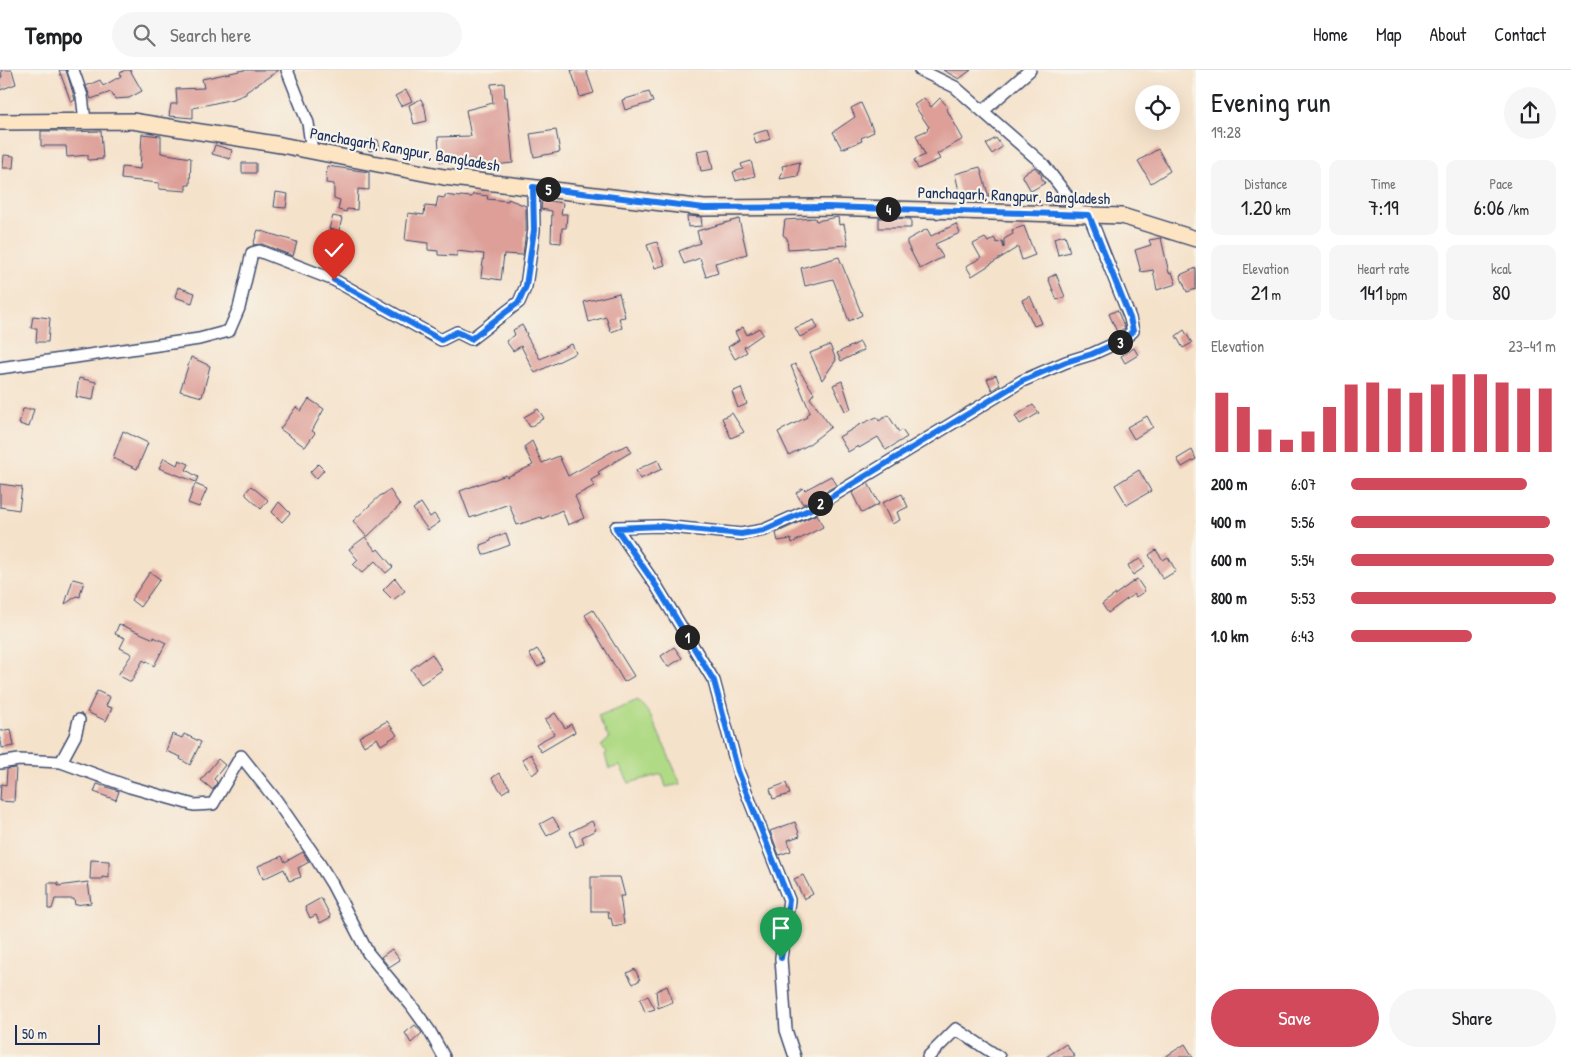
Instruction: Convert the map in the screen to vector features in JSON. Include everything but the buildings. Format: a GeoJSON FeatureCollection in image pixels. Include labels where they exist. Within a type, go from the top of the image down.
{"type":"FeatureCollection","features":[{"type":"Feature","properties":{"kind":"street"},"geometry":{"type":"LineString","coordinates":[[73,70],[82,96],[85,122]]}},
{"type":"Feature","properties":{"kind":"street"},"geometry":{"type":"LineString","coordinates":[[287,70],[308,123],[312,151]]}},
{"type":"Feature","properties":{"kind":"street"},"geometry":{"type":"LineString","coordinates":[[794,1057],[786,1030],[781,958],[789,900],[738,771],[714,681],[657,587],[616,528],[660,526],[741,534],[764,530],[813,508],[1022,381],[1066,362],[1092,354],[1123,340],[1133,331],[1130,318],[1085,215],[1043,164],[983,111],[955,87],[920,70]]}},
{"type":"Feature","properties":{"kind":"street"},"geometry":{"type":"LineString","coordinates":[[983,111],[1030,70]]}},
{"type":"Feature","properties":{"kind":"street","name":"Panchagarh, Rangpur, Bangladesh"},"geometry":{"type":"LineString","coordinates":[[0,122],[132,121],[312,151],[444,177],[704,208],[827,207],[1122,216],[1196,239]]}},
{"type":"Feature","properties":{"kind":"street"},"geometry":{"type":"LineString","coordinates":[[0,368],[199,338],[228,331],[239,308],[252,253],[259,251],[334,280],[441,340],[457,332],[471,339],[519,302],[526,286],[534,230],[533,187]]}},
{"type":"Feature","properties":{"kind":"street"},"geometry":{"type":"LineString","coordinates":[[61,762],[75,736],[79,720]]}},
{"type":"Feature","properties":{"kind":"street"},"geometry":{"type":"LineString","coordinates":[[0,763],[19,760],[61,762],[130,787],[194,805],[213,804],[241,756],[266,786],[299,832],[332,884],[368,953],[411,1005],[429,1030],[444,1057]]}},
{"type":"Feature","properties":{"kind":"street"},"geometry":{"type":"LineString","coordinates":[[928,1057],[956,1029],[999,1057]]}},
{"type":"Feature","properties":{"kind":"green space"},"geometry":{"type":"Polygon","coordinates":[[[638,700],[651,716],[681,784],[666,787],[662,774],[629,783],[620,766],[609,769],[605,755],[607,752],[601,746],[609,739],[598,716],[638,700]]]}},
{"type":"Feature","properties":{"kind":"route"},"geometry":{"type":"LineString","coordinates":[[334,280],[441,340],[457,332],[471,339],[519,302],[526,286],[534,230],[533,187],[704,208],[827,207],[1089,215],[1130,318],[1133,331],[1123,340],[1022,381],[813,508],[764,530],[741,534],[660,526],[616,528],[657,587],[714,681],[738,771],[789,900],[781,958]]}}]}
